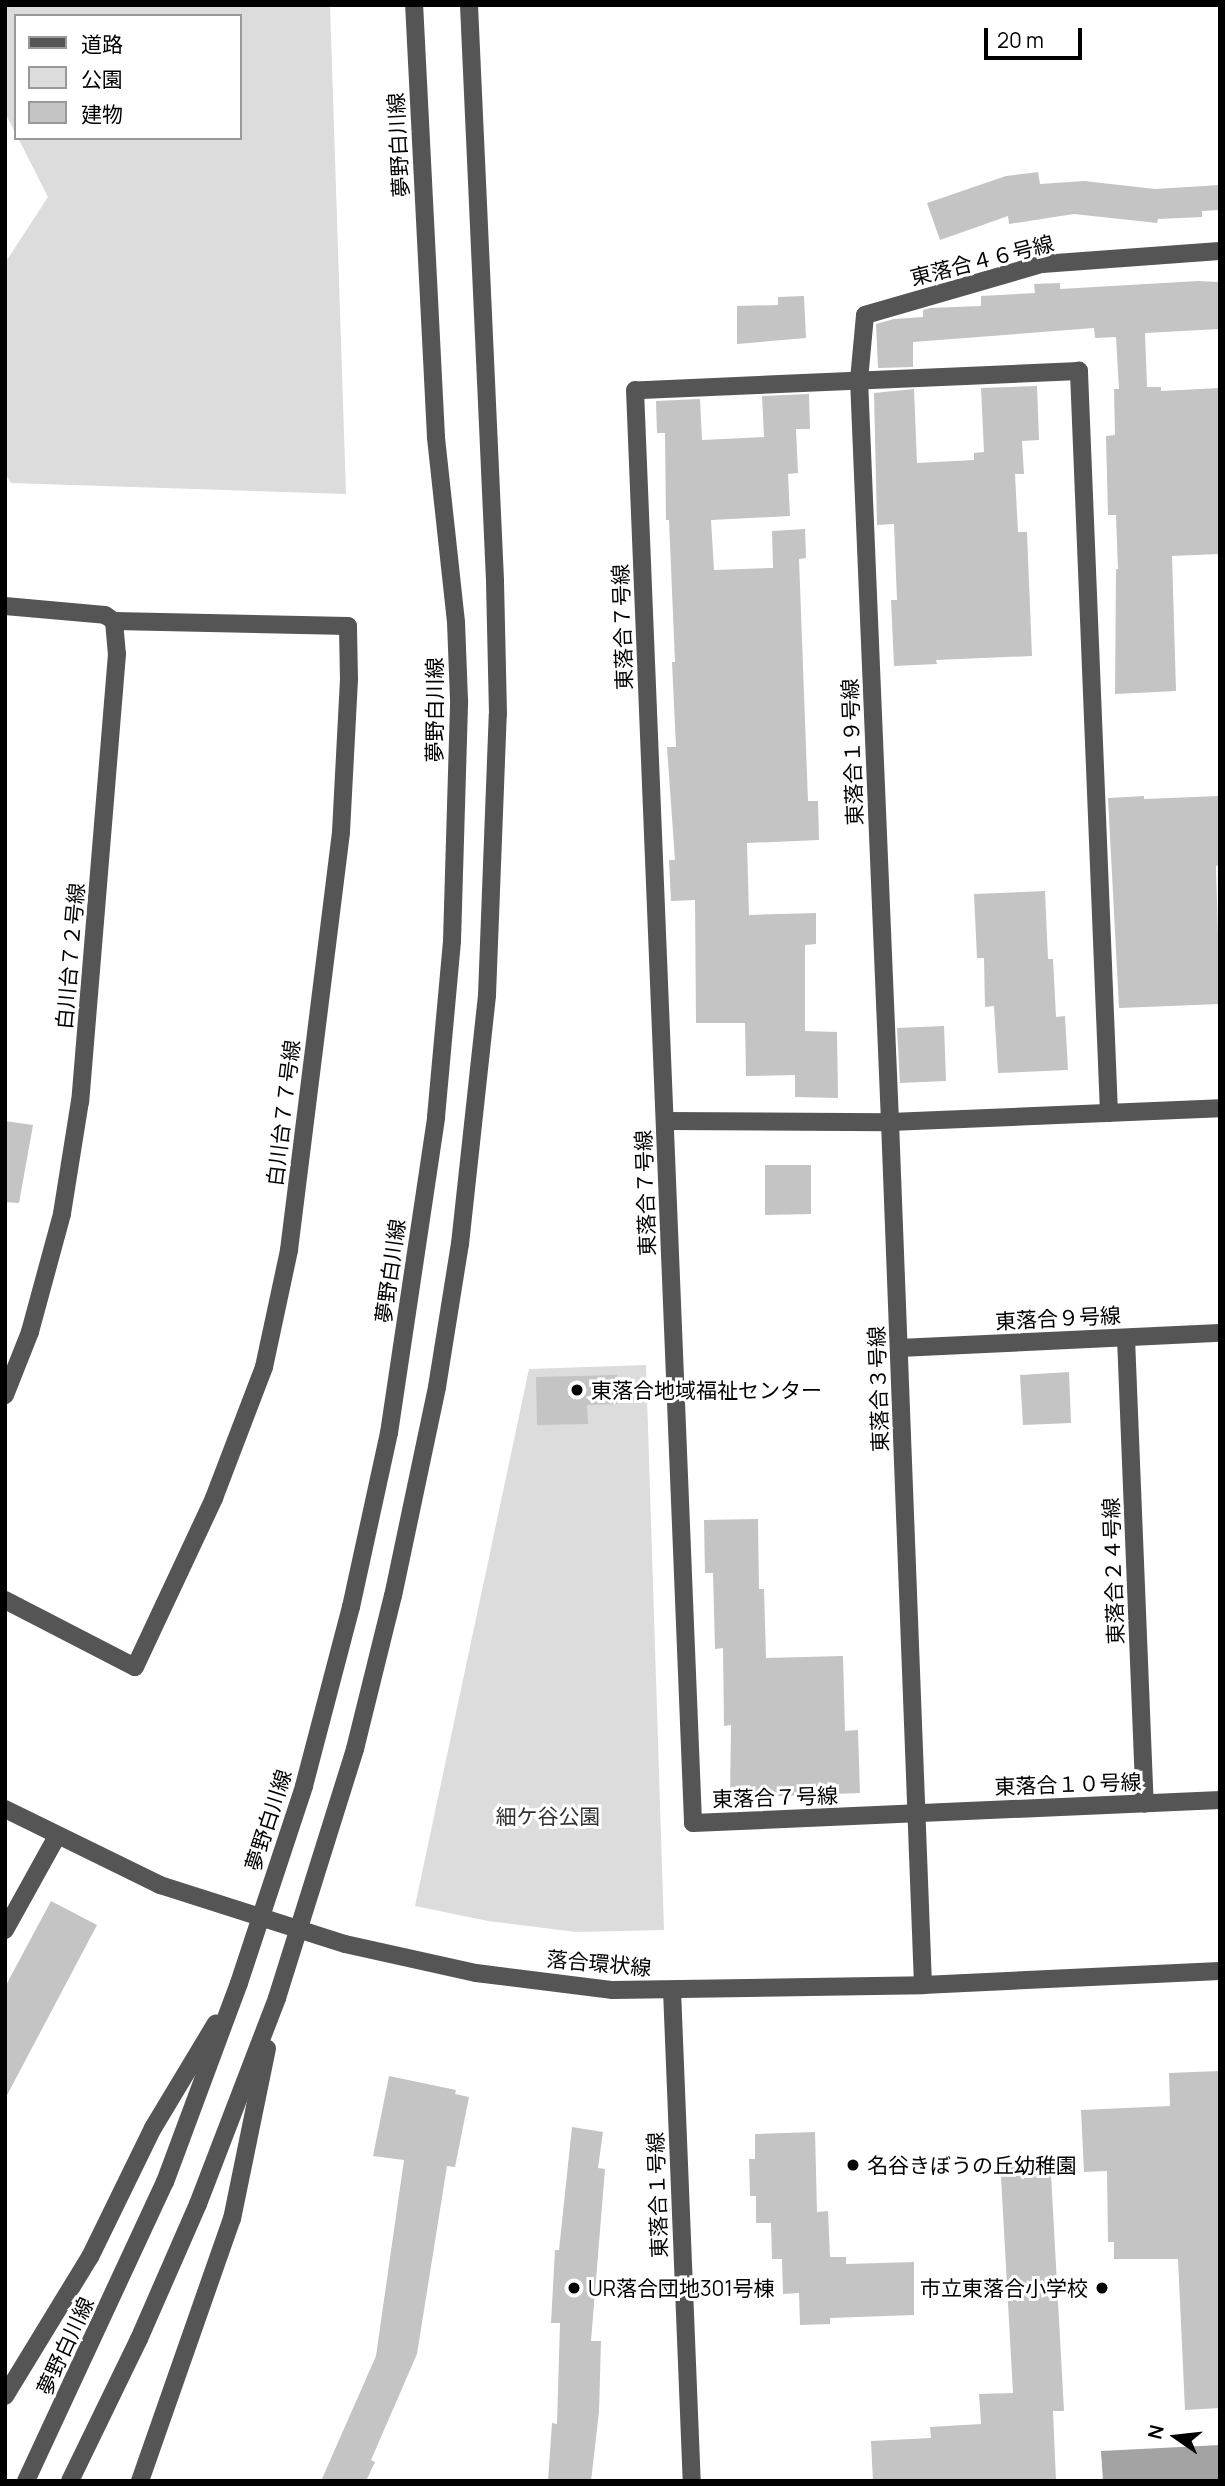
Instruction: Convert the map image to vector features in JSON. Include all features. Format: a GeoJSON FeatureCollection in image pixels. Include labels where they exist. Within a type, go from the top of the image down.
{"type":"FeatureCollection","features":[{"type":"Feature","properties":{"kind":"street","name":"夢野白川線"},"geometry":{"type":"LineString","coordinates":[[26,2481],[165,2182],[239,1983],[304,1786],[351,1608],[389,1433],[436,1117],[452,941],[460,700],[456,622],[436,438],[414,5]]}},
{"type":"Feature","properties":{"kind":"street"},"geometry":{"type":"LineString","coordinates":[[69,2481],[139,2339],[192,2216],[277,1998],[355,1749],[393,1596],[431,1413],[460,1244],[487,995],[494,872],[498,688],[469,5]]}},
{"type":"Feature","properties":{"kind":"street","name":"東落合４６号線"},"geometry":{"type":"LineString","coordinates":[[859,380],[865,315],[1042,264],[1220,251]]}},
{"type":"Feature","properties":{"kind":"street","name":"東落合７号線"},"geometry":{"type":"LineString","coordinates":[[918,1813],[693,1823],[635,390],[1079,371],[1109,1113]]}},
{"type":"Feature","properties":{"kind":"street","name":"東落合１９号線"},"geometry":{"type":"LineString","coordinates":[[859,380],[890,1122]]}},
{"type":"Feature","properties":{"kind":"street"},"geometry":{"type":"LineString","coordinates":[[5,606],[89,612],[105,615],[114,621]]}},
{"type":"Feature","properties":{"kind":"street","name":"白川台７７号線"},"geometry":{"type":"LineString","coordinates":[[5,1600],[135,1667],[215,1498],[264,1367],[289,1250],[341,832],[349,680],[348,626],[114,621]]}},
{"type":"Feature","properties":{"kind":"street","name":"白川台７２号線"},"geometry":{"type":"LineString","coordinates":[[5,1395],[30,1332],[62,1214],[80,1101],[117,654],[114,621]]}},
{"type":"Feature","properties":{"kind":"street"},"geometry":{"type":"LineString","coordinates":[[665,1121],[890,1122],[1220,1108]]}},
{"type":"Feature","properties":{"kind":"street","name":"東落合３号線"},"geometry":{"type":"LineString","coordinates":[[890,1122],[923,1985]]}},
{"type":"Feature","properties":{"kind":"street","name":"東落合９号線"},"geometry":{"type":"LineString","coordinates":[[899,1348],[1220,1334]]}},
{"type":"Feature","properties":{"kind":"street","name":"東落合２４号線"},"geometry":{"type":"LineString","coordinates":[[1126,1338],[1145,1804]]}},
{"type":"Feature","properties":{"kind":"street","name":"東落合１０号線"},"geometry":{"type":"LineString","coordinates":[[918,1813],[1220,1800]]}},
{"type":"Feature","properties":{"kind":"street","name":"落合環状線"},"geometry":{"type":"LineString","coordinates":[[5,1809],[160,1885],[345,1944],[476,1973],[613,1990],[672,1990],[923,1985],[1220,1972]]}},
{"type":"Feature","properties":{"kind":"street"},"geometry":{"type":"LineString","coordinates":[[5,1930],[57,1836]]}},
{"type":"Feature","properties":{"kind":"street"},"geometry":{"type":"LineString","coordinates":[[5,2396],[90,2257],[153,2128],[239,1983]]}},
{"type":"Feature","properties":{"kind":"street","name":"東落合１号線"},"geometry":{"type":"LineString","coordinates":[[672,1990],[692,2481]]}},
{"type":"Feature","properties":{"kind":"street"},"geometry":{"type":"LineString","coordinates":[[140,2481],[232,2219],[277,1998]]}},
{"type":"Feature","properties":{"kind":"green space"},"geometry":{"type":"Polygon","coordinates":[[[5,5],[330,5],[346,494],[11,483],[5,474],[5,263],[48,197],[19,140],[242,140],[242,14],[14,14],[14,130],[5,113],[5,5]]]}},
{"type":"Feature","properties":{"kind":"green space","name":"細ケ谷公園"},"geometry":{"type":"Polygon","coordinates":[[[646,1365],[664,1930],[576,1932],[488,1921],[415,1906],[529,1369],[646,1365]]]}},
{"type":"Feature","properties":{"kind":"shaded area"},"geometry":{"type":"Polygon","coordinates":[[[1220,2445],[1220,2481],[1103,2481],[1101,2451],[1220,2445]]]}},
{"type":"Feature","properties":{"kind":"building"},"geometry":{"type":"Polygon","coordinates":[[[1038,172],[1040,184],[1084,181],[1155,189],[1220,185],[1220,210],[1202,211],[1202,217],[1158,219],[1157,223],[1074,214],[1009,224],[1008,216],[940,240],[927,203],[1006,176],[1038,172]]]}},
{"type":"Feature","properties":{"kind":"building"},"geometry":{"type":"Polygon","coordinates":[[[1220,282],[1220,329],[1145,333],[1147,387],[1161,387],[1161,391],[1220,388],[1220,554],[1172,556],[1176,691],[1115,694],[1118,569],[1116,515],[1108,515],[1106,436],[1115,435],[1114,389],[1119,389],[1116,337],[1095,338],[1094,328],[913,342],[913,367],[878,368],[876,324],[894,319],[923,317],[923,310],[930,308],[981,306],[981,296],[1035,293],[1034,284],[1060,283],[1060,289],[1220,282]]]}},
{"type":"Feature","properties":{"kind":"building"},"geometry":{"type":"Polygon","coordinates":[[[804,296],[806,338],[737,344],[737,306],[778,305],[778,297],[804,296]]]}},
{"type":"Feature","properties":{"kind":"building"},"geometry":{"type":"Polygon","coordinates":[[[1037,386],[1039,440],[1022,441],[1024,474],[1015,474],[1018,532],[1027,532],[1032,656],[936,660],[937,664],[894,666],[891,600],[897,600],[894,524],[877,525],[874,393],[914,389],[917,463],[974,460],[974,453],[984,452],[981,388],[1037,386]]]}},
{"type":"Feature","properties":{"kind":"building"},"geometry":{"type":"Polygon","coordinates":[[[809,394],[810,429],[796,429],[798,473],[788,474],[790,516],[711,520],[714,570],[773,568],[772,531],[805,529],[806,558],[799,559],[808,801],[818,801],[819,840],[747,843],[749,915],[816,913],[816,944],[805,945],[805,1031],[837,1032],[838,1098],[795,1097],[795,1075],[746,1076],[745,1023],[696,1023],[695,900],[671,901],[669,860],[675,860],[667,747],[676,747],[672,662],[675,662],[669,520],[666,520],[665,433],[657,433],[656,401],[700,399],[702,440],[764,437],[762,396],[809,394]]]}},
{"type":"Feature","properties":{"kind":"building"},"geometry":{"type":"Polygon","coordinates":[[[1144,796],[1144,799],[1220,796],[1220,865],[1216,866],[1220,1004],[1119,1008],[1108,798],[1144,796]]]}},
{"type":"Feature","properties":{"kind":"building"},"geometry":{"type":"Polygon","coordinates":[[[1045,891],[1048,959],[1053,959],[1056,1017],[1065,1016],[1068,1070],[998,1073],[994,1006],[985,1007],[984,958],[977,958],[974,894],[1045,891]]]}},
{"type":"Feature","properties":{"kind":"building"},"geometry":{"type":"Polygon","coordinates":[[[944,1026],[946,1081],[900,1083],[897,1028],[944,1026]]]}},
{"type":"Feature","properties":{"kind":"building"},"geometry":{"type":"Polygon","coordinates":[[[5,1121],[33,1125],[19,1203],[5,1202],[5,1121]]]}},
{"type":"Feature","properties":{"kind":"building"},"geometry":{"type":"Polygon","coordinates":[[[765,1165],[811,1165],[811,1214],[765,1215],[765,1165]]]}},
{"type":"Feature","properties":{"kind":"building"},"geometry":{"type":"Polygon","coordinates":[[[1069,1372],[1071,1423],[1023,1425],[1020,1375],[1069,1372]]]}},
{"type":"Feature","properties":{"kind":"building","name":"東落合地域福祉センター"},"geometry":{"type":"Polygon","coordinates":[[[617,1375],[618,1404],[587,1405],[588,1424],[537,1425],[536,1377],[617,1375]]]}},
{"type":"Feature","properties":{"kind":"building"},"geometry":{"type":"Polygon","coordinates":[[[758,1519],[759,1589],[764,1589],[766,1658],[843,1656],[845,1731],[858,1730],[860,1793],[730,1798],[731,1725],[724,1726],[723,1648],[715,1649],[713,1573],[705,1573],[704,1520],[758,1519]]]}},
{"type":"Feature","properties":{"kind":"building"},"geometry":{"type":"Polygon","coordinates":[[[51,1901],[97,1925],[5,2099],[5,1987],[51,1901]]]}},
{"type":"Feature","properties":{"kind":"building"},"geometry":{"type":"Polygon","coordinates":[[[1219,2071],[1220,2408],[1185,2410],[1178,2259],[1114,2259],[1114,2242],[1108,2242],[1107,2171],[1084,2172],[1081,2110],[1170,2106],[1169,2073],[1219,2071]]]}},
{"type":"Feature","properties":{"kind":"building"},"geometry":{"type":"Polygon","coordinates":[[[389,2076],[456,2090],[455,2094],[469,2097],[455,2167],[447,2166],[417,2354],[371,2460],[375,2462],[366,2481],[321,2481],[376,2356],[404,2160],[373,2156],[389,2076]]]}},
{"type":"Feature","properties":{"kind":"building"},"geometry":{"type":"Polygon","coordinates":[[[572,2127],[603,2132],[598,2168],[605,2169],[591,2341],[601,2341],[599,2412],[591,2481],[548,2481],[552,2423],[557,2424],[560,2323],[551,2323],[555,2250],[559,2250],[572,2127]]]}},
{"type":"Feature","properties":{"kind":"building"},"geometry":{"type":"Polygon","coordinates":[[[815,2132],[817,2212],[828,2211],[830,2257],[846,2257],[846,2264],[914,2262],[914,2315],[830,2318],[830,2324],[800,2325],[799,2293],[783,2294],[782,2259],[772,2259],[771,2223],[756,2223],[756,2196],[750,2196],[749,2159],[755,2159],[755,2134],[815,2132]]]}},
{"type":"Feature","properties":{"kind":"building"},"geometry":{"type":"Polygon","coordinates":[[[1050,2156],[1064,2411],[1053,2411],[1056,2481],[873,2481],[871,2441],[931,2438],[930,2427],[981,2424],[979,2394],[1013,2393],[1000,2159],[1050,2156]]]}},
{"type":"Feature","properties":{"kind":"place","name":"東落合地域福祉センター"},"geometry":{"type":"Point","coordinates":[577,1390]}},
{"type":"Feature","properties":{"kind":"place","name":"名谷きぼうの丘幼稚園"},"geometry":{"type":"Point","coordinates":[853,2165]}},
{"type":"Feature","properties":{"kind":"place","name":"UR落合団地301号棟"},"geometry":{"type":"Point","coordinates":[574,2288]}},
{"type":"Feature","properties":{"kind":"place","name":"市立東落合小学校"},"geometry":{"type":"Point","coordinates":[1102,2288]}}]}
